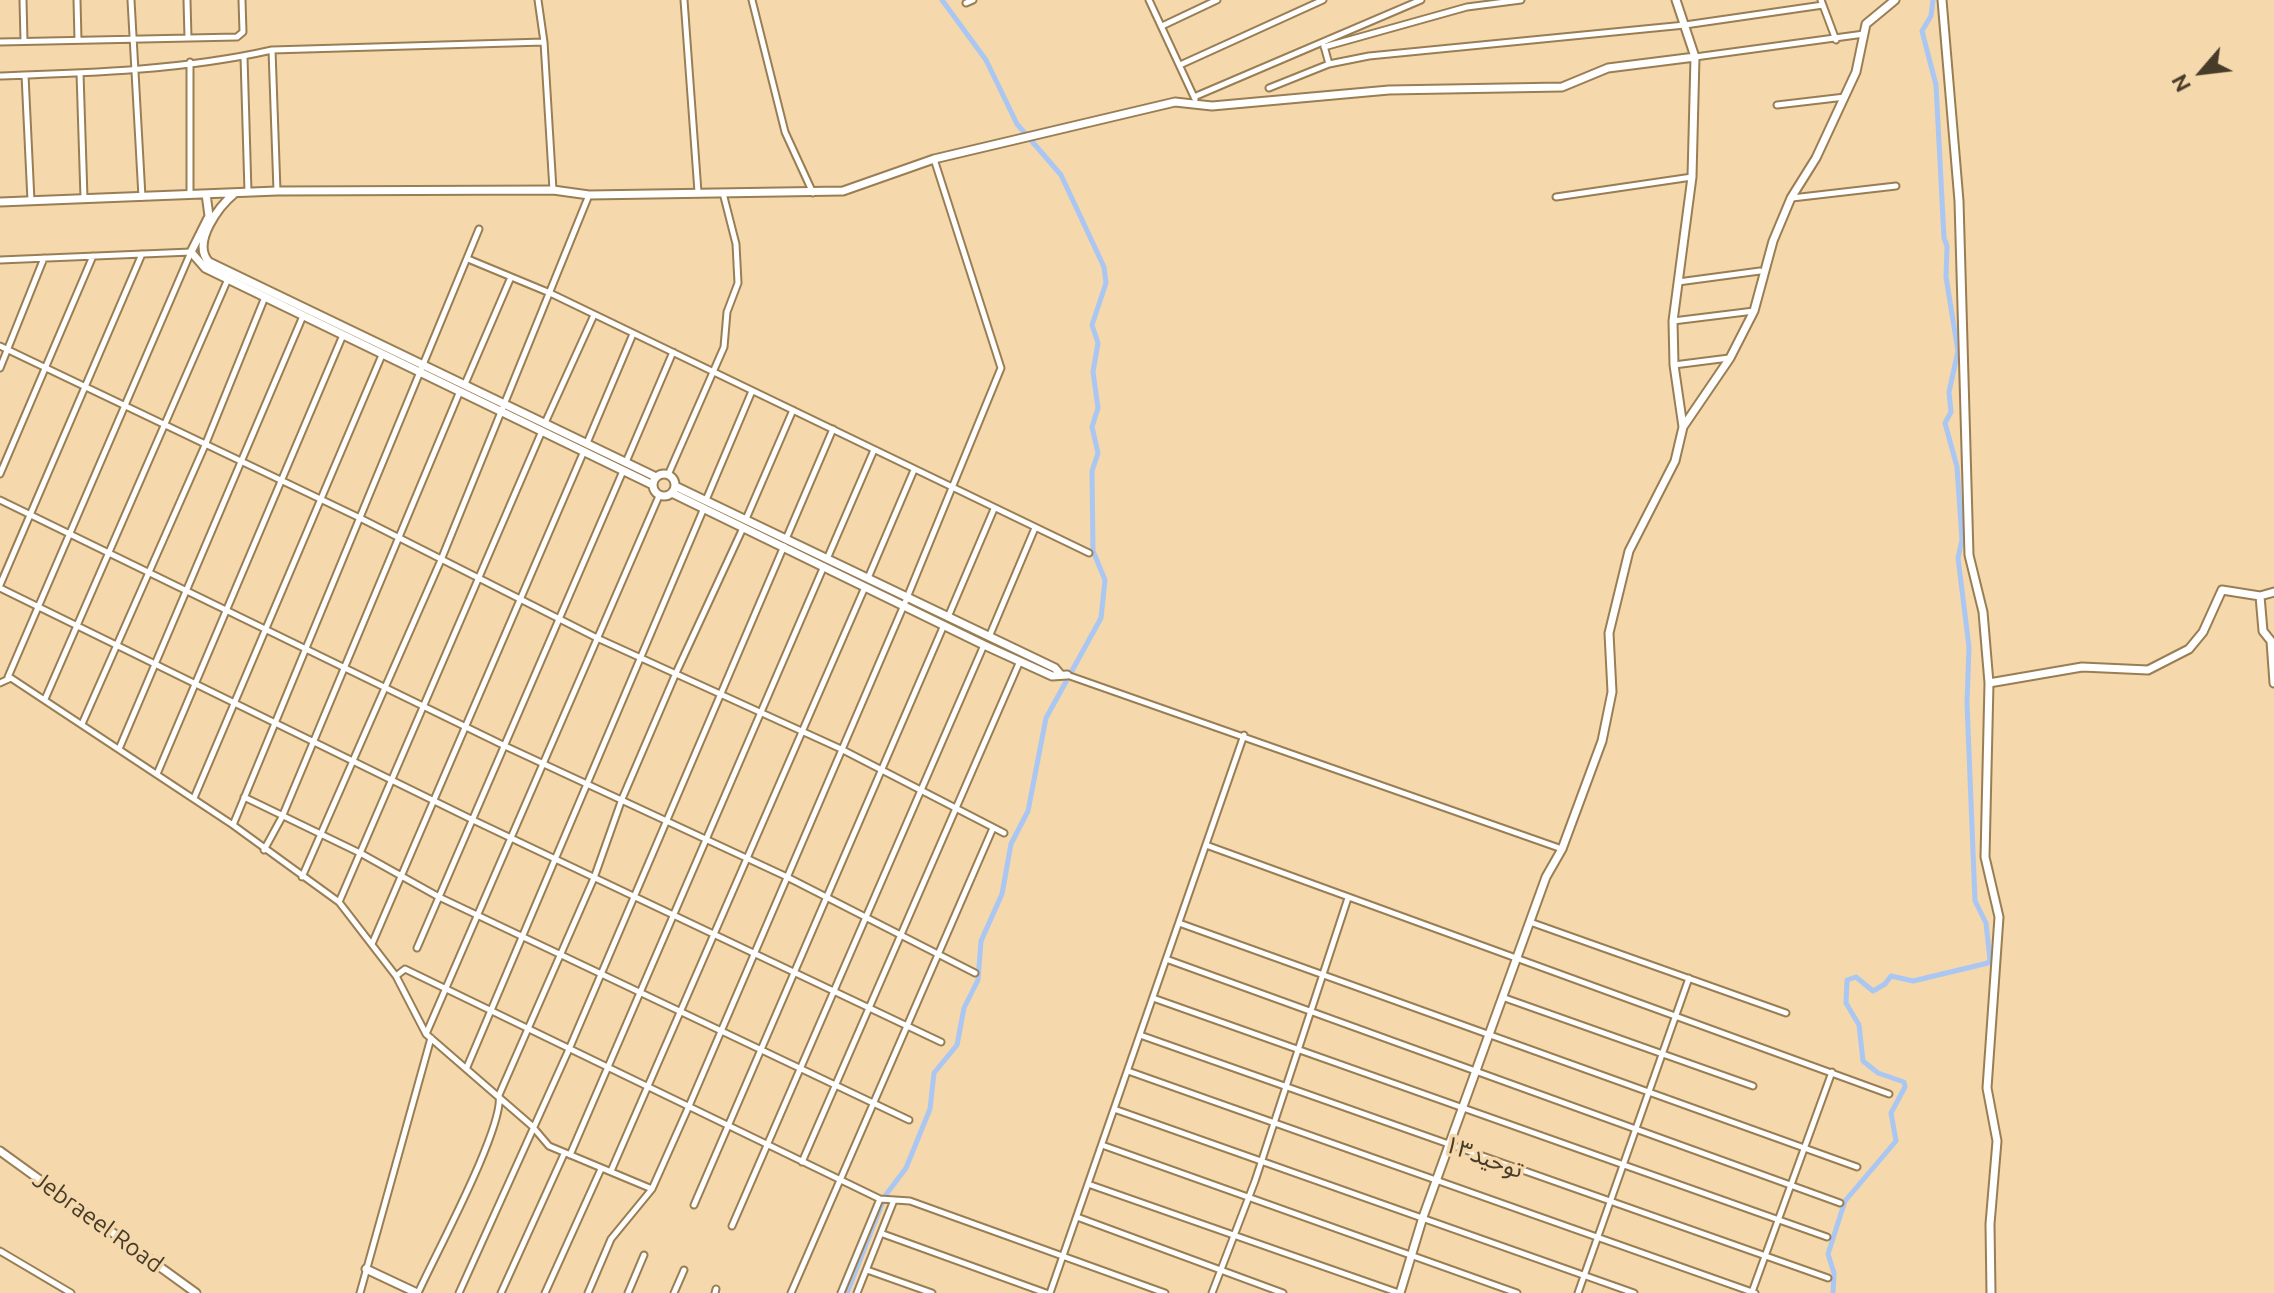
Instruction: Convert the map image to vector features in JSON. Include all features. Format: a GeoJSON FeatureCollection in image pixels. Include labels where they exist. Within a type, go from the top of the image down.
{"type":"FeatureCollection","features":[{"type":"Feature","properties":{"kind":"street"},"geometry":{"type":"LineString","coordinates":[[23,0],[24,41]]}},
{"type":"Feature","properties":{"kind":"street"},"geometry":{"type":"LineString","coordinates":[[77,0],[78,40]]}},
{"type":"Feature","properties":{"kind":"street"},"geometry":{"type":"LineString","coordinates":[[131,0],[142,197]]}},
{"type":"Feature","properties":{"kind":"street"},"geometry":{"type":"LineString","coordinates":[[187,0],[188,38]]}},
{"type":"Feature","properties":{"kind":"street"},"geometry":{"type":"LineString","coordinates":[[0,42],[241,36],[242,0]]}},
{"type":"Feature","properties":{"kind":"street"},"geometry":{"type":"LineString","coordinates":[[538,0],[544,42],[553,190]]}},
{"type":"Feature","properties":{"kind":"street"},"geometry":{"type":"LineString","coordinates":[[684,0],[698,192]]}},
{"type":"Feature","properties":{"kind":"street"},"geometry":{"type":"LineString","coordinates":[[752,0],[785,132],[813,193]]}},
{"type":"Feature","properties":{"kind":"street"},"geometry":{"type":"LineString","coordinates":[[966,3],[973,0]]}},
{"type":"Feature","properties":{"kind":"street"},"geometry":{"type":"LineString","coordinates":[[1149,0],[1195,100],[1212,106],[1389,90],[1562,87],[1608,68],[1866,34]]}},
{"type":"Feature","properties":{"kind":"street"},"geometry":{"type":"LineString","coordinates":[[1162,26],[1217,0]]}},
{"type":"Feature","properties":{"kind":"street"},"geometry":{"type":"LineString","coordinates":[[1180,65],[1323,0]]}},
{"type":"Feature","properties":{"kind":"street"},"geometry":{"type":"LineString","coordinates":[[0,202],[277,191],[553,190],[589,195],[843,191],[934,159],[1018,136],[1195,100],[1421,0]]}},
{"type":"Feature","properties":{"kind":"street"},"geometry":{"type":"LineString","coordinates":[[1323,44],[1467,7],[1521,0]]}},
{"type":"Feature","properties":{"kind":"street"},"geometry":{"type":"LineString","coordinates":[[1676,0],[1695,57],[1692,177],[1673,321],[1674,365],[1683,427]]}},
{"type":"Feature","properties":{"kind":"street"},"geometry":{"type":"LineString","coordinates":[[1088,1184],[1400,1293],[1423,1217],[1502,997],[1546,877],[1562,849],[1602,741],[1612,692],[1609,633],[1629,551],[1675,461],[1683,427],[1730,358],[1754,311],[1773,241],[1791,198],[1846,96],[1866,34],[1866,24],[1895,0]]}},
{"type":"Feature","properties":{"kind":"street"},"geometry":{"type":"LineString","coordinates":[[1942,0],[1959,201],[1969,555],[1983,612],[1989,683],[1985,857],[1999,917],[1987,1088],[1997,1141],[1990,1224],[1991,1293]]}},
{"type":"Feature","properties":{"kind":"street"},"geometry":{"type":"LineString","coordinates":[[1269,88],[1329,64],[1369,56],[1685,25],[1822,2],[1836,40]]}},
{"type":"Feature","properties":{"kind":"street"},"geometry":{"type":"LineString","coordinates":[[0,76],[134,68],[272,50],[544,42]]}},
{"type":"Feature","properties":{"kind":"street"},"geometry":{"type":"LineString","coordinates":[[1323,44],[1329,64]]}},
{"type":"Feature","properties":{"kind":"street"},"geometry":{"type":"LineString","coordinates":[[272,50],[277,191]]}},
{"type":"Feature","properties":{"kind":"street"},"geometry":{"type":"LineString","coordinates":[[244,56],[248,192]]}},
{"type":"Feature","properties":{"kind":"street"},"geometry":{"type":"LineString","coordinates":[[190,62],[190,194]]}},
{"type":"Feature","properties":{"kind":"street"},"geometry":{"type":"LineString","coordinates":[[80,73],[84,199]]}},
{"type":"Feature","properties":{"kind":"street"},"geometry":{"type":"LineString","coordinates":[[25,75],[31,201]]}},
{"type":"Feature","properties":{"kind":"street"},"geometry":{"type":"LineString","coordinates":[[1777,105],[1846,96]]}},
{"type":"Feature","properties":{"kind":"street"},"geometry":{"type":"LineString","coordinates":[[588,1293],[611,1239],[652,1189],[906,602],[1001,368],[934,159]]}},
{"type":"Feature","properties":{"kind":"street"},"geometry":{"type":"LineString","coordinates":[[1556,197],[1640,188],[1692,177]]}},
{"type":"Feature","properties":{"kind":"street"},"geometry":{"type":"LineString","coordinates":[[1791,198],[1896,186]]}},
{"type":"Feature","properties":{"kind":"street"},"geometry":{"type":"LineString","coordinates":[[236,193],[212,217],[204,248],[207,260],[422,369],[654,481],[659,496],[542,763],[428,1036],[360,1293]]}},
{"type":"Feature","properties":{"kind":"street"},"geometry":{"type":"LineString","coordinates":[[654,481],[668,475],[724,347],[727,312],[739,274],[723,193]]}},
{"type":"Feature","properties":{"kind":"street"},"geometry":{"type":"LineString","coordinates":[[0,683],[8,677],[209,216],[206,194]]}},
{"type":"Feature","properties":{"kind":"street"},"geometry":{"type":"LineString","coordinates":[[302,877],[383,686],[441,560],[589,195]]}},
{"type":"Feature","properties":{"kind":"street"},"geometry":{"type":"LineString","coordinates":[[233,825],[479,229]]}},
{"type":"Feature","properties":{"kind":"street"},"geometry":{"type":"LineString","coordinates":[[191,252],[197,263],[228,279],[382,355],[422,369]]}},
{"type":"Feature","properties":{"kind":"street"},"geometry":{"type":"LineString","coordinates":[[0,260],[191,252]]}},
{"type":"Feature","properties":{"kind":"street"},"geometry":{"type":"LineString","coordinates":[[142,254],[0,587],[473,820],[941,1042]]}},
{"type":"Feature","properties":{"kind":"street"},"geometry":{"type":"LineString","coordinates":[[0,474],[93,256]]}},
{"type":"Feature","properties":{"kind":"street"},"geometry":{"type":"LineString","coordinates":[[0,368],[44,258]]}},
{"type":"Feature","properties":{"kind":"street"},"geometry":{"type":"LineString","coordinates":[[468,259],[550,293],[1089,553]]}},
{"type":"Feature","properties":{"kind":"street"},"geometry":{"type":"LineString","coordinates":[[1678,282],[1760,271]]}},
{"type":"Feature","properties":{"kind":"street"},"geometry":{"type":"LineString","coordinates":[[264,850],[282,817],[311,740],[511,277]]}},
{"type":"Feature","properties":{"kind":"street"},"geometry":{"type":"LineString","coordinates":[[45,699],[112,552],[164,423],[228,279]]}},
{"type":"Feature","properties":{"kind":"street"},"geometry":{"type":"LineString","coordinates":[[82,724],[118,645],[147,569],[206,443],[265,297]]}},
{"type":"Feature","properties":{"kind":"street"},"geometry":{"type":"LineString","coordinates":[[1673,321],[1754,311]]}},
{"type":"Feature","properties":{"kind":"street"},"geometry":{"type":"LineString","coordinates":[[119,749],[303,315]]}},
{"type":"Feature","properties":{"kind":"street"},"geometry":{"type":"LineString","coordinates":[[339,902],[427,706],[594,315]]}},
{"type":"Feature","properties":{"kind":"street"},"geometry":{"type":"LineString","coordinates":[[372,945],[633,333]]}},
{"type":"Feature","properties":{"kind":"street"},"geometry":{"type":"LineString","coordinates":[[157,774],[343,335]]}},
{"type":"Feature","properties":{"kind":"street"},"geometry":{"type":"LineString","coordinates":[[0,346],[360,518],[597,638],[800,733],[841,749],[1004,833]]}},
{"type":"Feature","properties":{"kind":"street"},"geometry":{"type":"LineString","coordinates":[[417,948],[673,352]]}},
{"type":"Feature","properties":{"kind":"street"},"geometry":{"type":"LineString","coordinates":[[194,798],[382,355]]}},
{"type":"Feature","properties":{"kind":"street"},"geometry":{"type":"LineString","coordinates":[[1674,365],[1730,358]]}},
{"type":"Feature","properties":{"kind":"street"},"geometry":{"type":"LineString","coordinates":[[467,1067],[638,655],[752,391]]}},
{"type":"Feature","properties":{"kind":"street"},"geometry":{"type":"LineString","coordinates":[[366,1269],[417,1293],[501,1107],[499,1095],[594,878],[622,799],[793,410]]}},
{"type":"Feature","properties":{"kind":"street"},"geometry":{"type":"LineString","coordinates":[[459,1293],[570,1047],[833,429]]}},
{"type":"Feature","properties":{"kind":"street"},"geometry":{"type":"LineString","coordinates":[[501,1293],[643,993],[874,450]]}},
{"type":"Feature","properties":{"kind":"street"},"geometry":{"type":"LineString","coordinates":[[611,1171],[914,470]]}},
{"type":"Feature","properties":{"kind":"street"},"geometry":{"type":"LineString","coordinates":[[668,475],[674,490],[867,582],[1052,676],[1089,680],[1562,849]]}},
{"type":"Feature","properties":{"kind":"street"},"geometry":{"type":"LineString","coordinates":[[659,496],[674,490]]}},
{"type":"Feature","properties":{"kind":"street"},"geometry":{"type":"LineString","coordinates":[[0,500],[466,724],[505,746],[785,876],[975,973]]}},
{"type":"Feature","properties":{"kind":"street"},"geometry":{"type":"LineString","coordinates":[[694,1205],[994,509]]}},
{"type":"Feature","properties":{"kind":"street"},"geometry":{"type":"LineString","coordinates":[[732,1226],[765,1143],[1035,528]]}},
{"type":"Feature","properties":{"kind":"street"},"geometry":{"type":"LineString","coordinates":[[1989,683],[2082,667],[2148,670],[2189,649],[2203,632],[2222,590],[2260,596],[2274,592]]}},
{"type":"Feature","properties":{"kind":"street"},"geometry":{"type":"LineString","coordinates":[[2260,596],[2263,631],[2271,641],[2274,683]]}},
{"type":"Feature","properties":{"kind":"street"},"geometry":{"type":"LineString","coordinates":[[986,641],[1055,668],[1064,675]]}},
{"type":"Feature","properties":{"kind":"street"},"geometry":{"type":"LineString","coordinates":[[802,1162],[1020,661]]}},
{"type":"Feature","properties":{"kind":"street"},"geometry":{"type":"LineString","coordinates":[[8,677],[194,798],[339,902],[396,976],[428,1036],[499,1095],[549,1146],[652,1189]]}},
{"type":"Feature","properties":{"kind":"street"},"geometry":{"type":"LineString","coordinates":[[883,1234],[1048,1293],[1244,735]]}},
{"type":"Feature","properties":{"kind":"street"},"geometry":{"type":"LineString","coordinates":[[244,797],[402,874],[439,897],[909,1120]]}},
{"type":"Feature","properties":{"kind":"street"},"geometry":{"type":"LineString","coordinates":[[791,1293],[993,827]]}},
{"type":"Feature","properties":{"kind":"street"},"geometry":{"type":"LineString","coordinates":[[1206,845],[1889,1094]]}},
{"type":"Feature","properties":{"kind":"street"},"geometry":{"type":"LineString","coordinates":[[1212,1293],[1262,1159],[1348,898]]}},
{"type":"Feature","properties":{"kind":"street"},"geometry":{"type":"LineString","coordinates":[[1530,922],[1786,1013]]}},
{"type":"Feature","properties":{"kind":"street"},"geometry":{"type":"LineString","coordinates":[[1179,923],[1857,1167]]}},
{"type":"Feature","properties":{"kind":"street"},"geometry":{"type":"LineString","coordinates":[[1166,959],[1840,1203]]}},
{"type":"Feature","properties":{"kind":"street"},"geometry":{"type":"LineString","coordinates":[[396,976],[405,969],[880,1199],[910,1201],[1165,1293]]}},
{"type":"Feature","properties":{"kind":"street"},"geometry":{"type":"LineString","coordinates":[[1578,1293],[1633,1129],[1689,978]]}},
{"type":"Feature","properties":{"kind":"street"},"geometry":{"type":"LineString","coordinates":[[1502,997],[1753,1086]]}},
{"type":"Feature","properties":{"kind":"street"},"geometry":{"type":"LineString","coordinates":[[1153,998],[1827,1237]]}},
{"type":"Feature","properties":{"kind":"street","name":"توحید۱۳"},"geometry":{"type":"LineString","coordinates":[[1140,1035],[1828,1278]]}},
{"type":"Feature","properties":{"kind":"street"},"geometry":{"type":"LineString","coordinates":[[1128,1071],[1753,1293],[1764,1255],[1832,1072]]}},
{"type":"Feature","properties":{"kind":"street"},"geometry":{"type":"LineString","coordinates":[[1114,1109],[1634,1293]]}},
{"type":"Feature","properties":{"kind":"street"},"geometry":{"type":"LineString","coordinates":[[1102,1145],[1517,1293]]}},
{"type":"Feature","properties":{"kind":"street","name":"Jebraeel Road"},"geometry":{"type":"LineString","coordinates":[[0,1151],[196,1293]]}},
{"type":"Feature","properties":{"kind":"street"},"geometry":{"type":"LineString","coordinates":[[545,1293],[601,1169]]}},
{"type":"Feature","properties":{"kind":"street"},"geometry":{"type":"LineString","coordinates":[[841,1293],[880,1199]]}},
{"type":"Feature","properties":{"kind":"street"},"geometry":{"type":"LineString","coordinates":[[857,1293],[894,1200]]}},
{"type":"Feature","properties":{"kind":"street"},"geometry":{"type":"LineString","coordinates":[[1077,1217],[1283,1293]]}},
{"type":"Feature","properties":{"kind":"street"},"geometry":{"type":"LineString","coordinates":[[0,1251],[71,1293]]}},
{"type":"Feature","properties":{"kind":"street"},"geometry":{"type":"LineString","coordinates":[[628,1293],[644,1255]]}},
{"type":"Feature","properties":{"kind":"street"},"geometry":{"type":"LineString","coordinates":[[674,1293],[684,1270]]}},
{"type":"Feature","properties":{"kind":"street"},"geometry":{"type":"LineString","coordinates":[[867,1270],[932,1293]]}},
{"type":"Feature","properties":{"kind":"waterway"},"geometry":{"type":"LineString","coordinates":[[847,1293],[885,1196],[906,1168],[930,1109],[934,1073],[957,1045],[964,1008],[978,980],[981,941],[1002,894],[1011,844],[1028,811],[1046,718],[1101,618],[1105,580],[1093,551],[1092,471],[1098,453],[1092,427],[1098,408],[1093,372],[1098,343],[1092,325],[1106,283],[1104,267],[1061,175],[1017,124],[986,60],[942,0]]}},
{"type":"Feature","properties":{"kind":"waterway"},"geometry":{"type":"LineString","coordinates":[[1833,1293],[1834,1273],[1828,1254],[1845,1201],[1896,1141],[1891,1113],[1905,1087],[1904,1082],[1878,1073],[1863,1061],[1859,1025],[1846,1003],[1847,980],[1856,977],[1873,991],[1891,976],[1913,981],[1990,960],[1986,923],[1975,901],[1967,703],[1969,647],[1958,558],[1962,540],[1957,467],[1945,423],[1951,412],[1949,392],[1958,351],[1946,277],[1947,246],[1944,238],[1936,85],[1922,31],[1931,16],[1933,0]]}}]}
